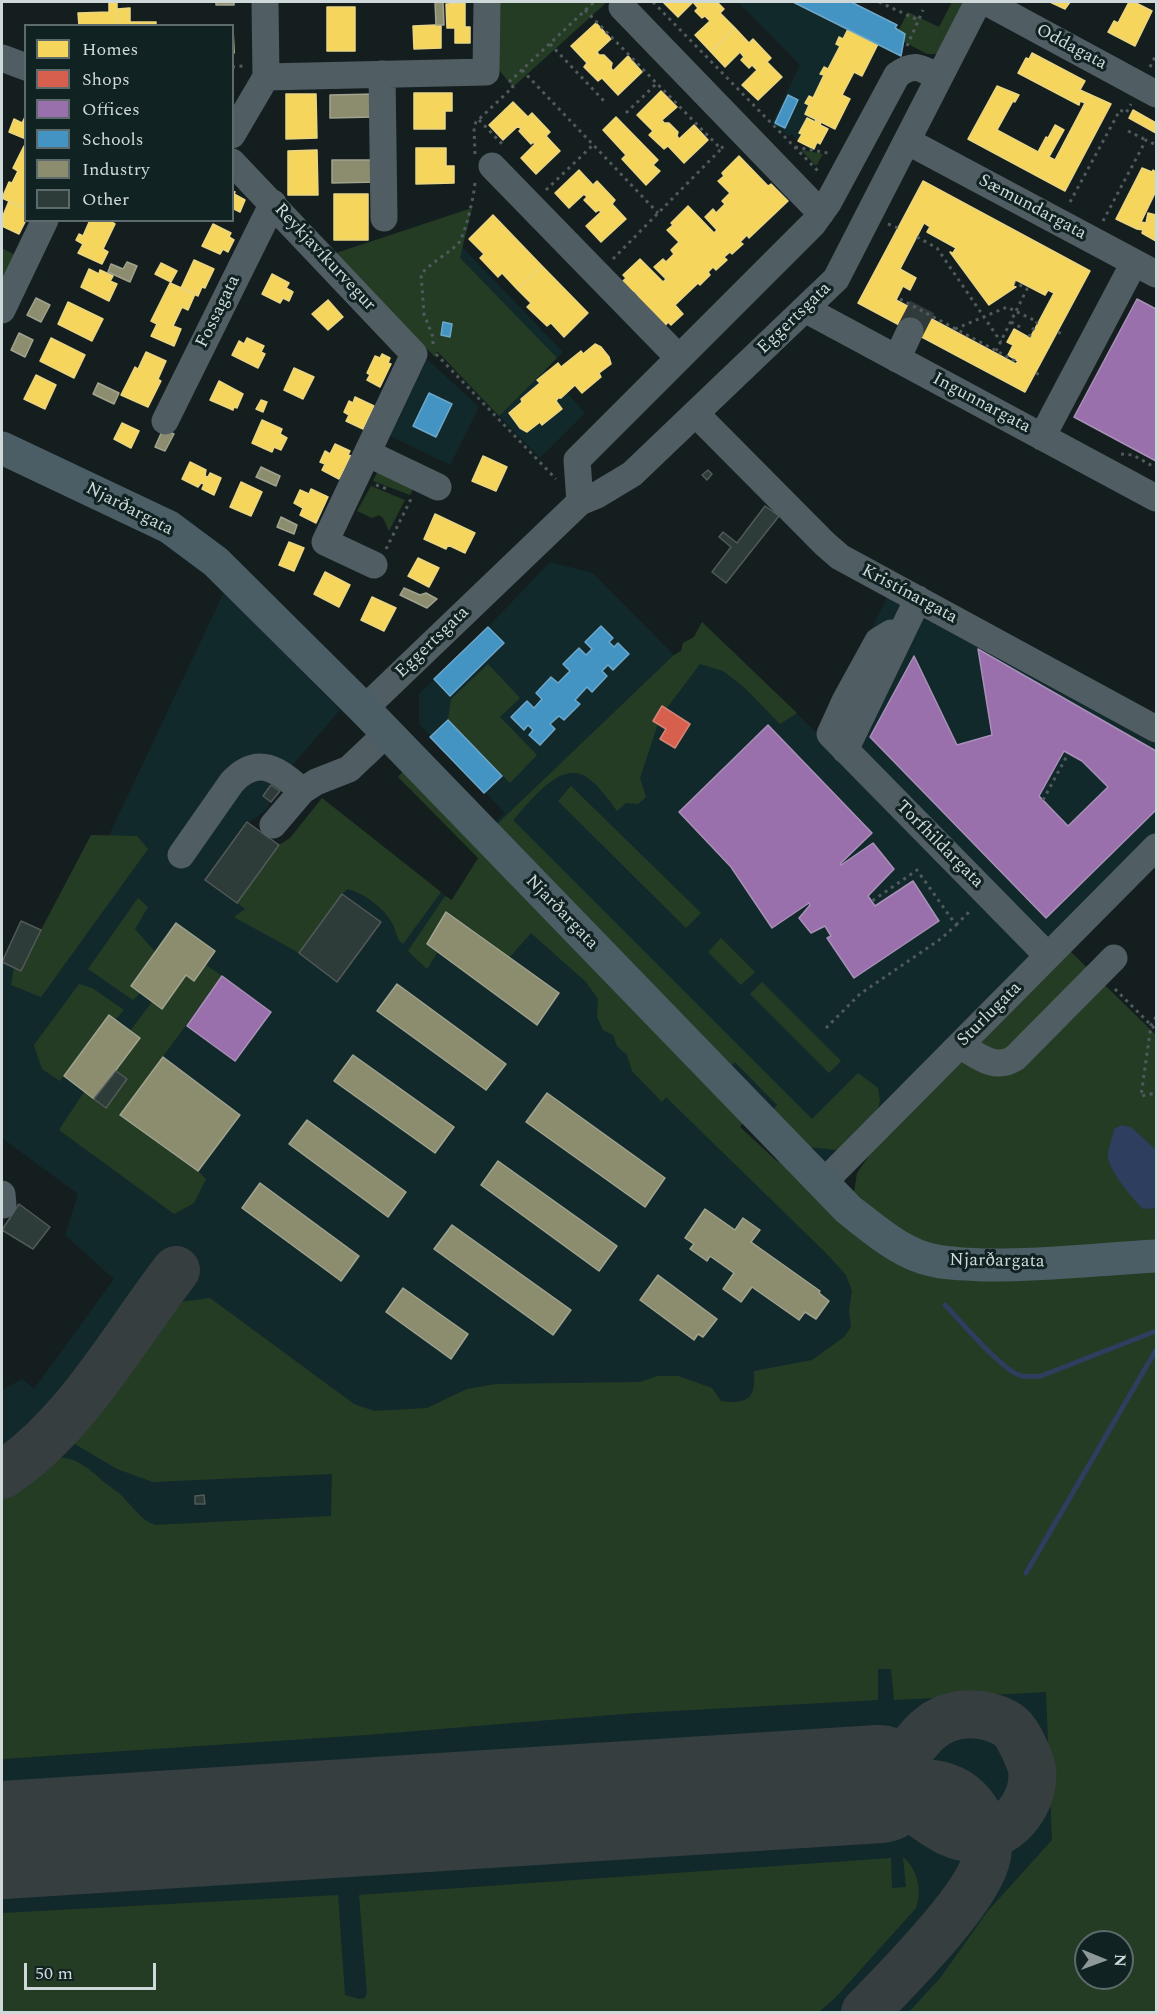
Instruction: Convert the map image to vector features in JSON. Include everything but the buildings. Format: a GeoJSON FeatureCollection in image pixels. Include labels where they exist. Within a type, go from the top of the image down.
{"type":"FeatureCollection","features":[{"type":"Feature","properties":{"kind":"main road","name":"Njarðargata"},"geometry":{"type":"LineString","coordinates":[[2,448],[170,527],[216,562],[364,709],[848,1209],[874,1230],[924,1258],[967,1264],[1018,1266],[1156,1256]]}},
{"type":"Feature","properties":{"kind":"street"},"geometry":{"type":"LineString","coordinates":[[234,132],[266,77],[265,2]]}},
{"type":"Feature","properties":{"kind":"street"},"geometry":{"type":"LineString","coordinates":[[266,77],[486,72],[487,2]]}},
{"type":"Feature","properties":{"kind":"street","name":"Eggertsgata"},"geometry":{"type":"LineString","coordinates":[[364,709],[570,493],[597,495],[632,474],[836,279],[978,2]]}},
{"type":"Feature","properties":{"kind":"street","name":"Oddagata"},"geometry":{"type":"LineString","coordinates":[[986,2],[1156,94]]}},
{"type":"Feature","properties":{"kind":"street"},"geometry":{"type":"LineString","coordinates":[[622,8],[822,213]]}},
{"type":"Feature","properties":{"kind":"street"},"geometry":{"type":"LineString","coordinates":[[2,58],[24,67]]}},
{"type":"Feature","properties":{"kind":"street"},"geometry":{"type":"LineString","coordinates":[[570,493],[577,460],[822,213],[897,75],[908,67],[916,67],[939,77]]}},
{"type":"Feature","properties":{"kind":"street"},"geometry":{"type":"LineString","coordinates":[[382,74],[384,218]]}},
{"type":"Feature","properties":{"kind":"street","name":"Sæmundargata"},"geometry":{"type":"LineString","coordinates":[[907,141],[1145,268]]}},
{"type":"Feature","properties":{"kind":"street","name":"Reykjavíkurvegur"},"geometry":{"type":"LineString","coordinates":[[234,164],[414,354],[367,453]]}},
{"type":"Feature","properties":{"kind":"street"},"geometry":{"type":"LineString","coordinates":[[481,166],[598,276],[679,358]]}},
{"type":"Feature","properties":{"kind":"street","name":"Fossagata"},"geometry":{"type":"LineString","coordinates":[[165,421],[273,203]]}},
{"type":"Feature","properties":{"kind":"street"},"geometry":{"type":"LineString","coordinates":[[2,310],[44,222]]}},
{"type":"Feature","properties":{"kind":"street"},"geometry":{"type":"LineString","coordinates":[[1049,440],[1145,268]]}},
{"type":"Feature","properties":{"kind":"street","name":"Ingunnargata"},"geometry":{"type":"LineString","coordinates":[[805,309],[1156,498]]}},
{"type":"Feature","properties":{"kind":"street"},"geometry":{"type":"LineString","coordinates":[[897,358],[910,331]]}},
{"type":"Feature","properties":{"kind":"street"},"geometry":{"type":"LineString","coordinates":[[1049,440],[1107,348]]}},
{"type":"Feature","properties":{"kind":"street","name":"Kristínargata"},"geometry":{"type":"LineString","coordinates":[[696,414],[840,557],[1156,729]]}},
{"type":"Feature","properties":{"kind":"street"},"geometry":{"type":"LineString","coordinates":[[374,565],[325,542],[367,453],[438,487]]}},
{"type":"Feature","properties":{"kind":"street"},"geometry":{"type":"LineString","coordinates":[[838,742],[918,599]]}},
{"type":"Feature","properties":{"kind":"street"},"geometry":{"type":"LineString","coordinates":[[838,742],[845,701],[878,640],[891,633]]}},
{"type":"Feature","properties":{"kind":"street"},"geometry":{"type":"LineString","coordinates":[[273,825],[302,791],[316,782],[349,769],[387,733]]}},
{"type":"Feature","properties":{"kind":"street","name":"Torfhildargata"},"geometry":{"type":"LineString","coordinates":[[838,742],[1048,956]]}},
{"type":"Feature","properties":{"kind":"street"},"geometry":{"type":"LineString","coordinates":[[181,855],[232,782],[251,767],[267,768],[281,773],[302,791]]}},
{"type":"Feature","properties":{"kind":"street","name":"Sturlugata"},"geometry":{"type":"LineString","coordinates":[[823,1183],[1156,847]]}},
{"type":"Feature","properties":{"kind":"street"},"geometry":{"type":"LineString","coordinates":[[960,1045],[998,1065],[1008,1063],[1114,958]]}},
{"type":"Feature","properties":{"kind":"path"},"geometry":{"type":"LineString","coordinates":[[509,83],[594,2]]}},
{"type":"Feature","properties":{"kind":"path"},"geometry":{"type":"LineString","coordinates":[[653,2],[818,171]]}},
{"type":"Feature","properties":{"kind":"path"},"geometry":{"type":"LineString","coordinates":[[879,2],[918,20]]}},
{"type":"Feature","properties":{"kind":"path"},"geometry":{"type":"LineString","coordinates":[[907,46],[923,10]]}},
{"type":"Feature","properties":{"kind":"path"},"geometry":{"type":"LineString","coordinates":[[550,44],[605,102]]}},
{"type":"Feature","properties":{"kind":"path"},"geometry":{"type":"LineString","coordinates":[[486,62],[513,87],[476,122],[474,127],[481,166],[475,195],[460,243],[430,264],[421,274],[424,314],[433,337],[433,351],[570,493]]}},
{"type":"Feature","properties":{"kind":"path"},"geometry":{"type":"LineString","coordinates":[[522,70],[658,213]]}},
{"type":"Feature","properties":{"kind":"path"},"geometry":{"type":"LineString","coordinates":[[626,113],[657,83]]}},
{"type":"Feature","properties":{"kind":"path"},"geometry":{"type":"LineString","coordinates":[[1060,223],[1120,110],[1126,113],[1131,105]]}},
{"type":"Feature","properties":{"kind":"path"},"geometry":{"type":"LineString","coordinates":[[1128,131],[1156,145]]}},
{"type":"Feature","properties":{"kind":"path"},"geometry":{"type":"LineString","coordinates":[[1103,221],[1146,140]]}},
{"type":"Feature","properties":{"kind":"path"},"geometry":{"type":"LineString","coordinates":[[546,190],[593,145]]}},
{"type":"Feature","properties":{"kind":"path"},"geometry":{"type":"LineString","coordinates":[[794,147],[828,153]]}},
{"type":"Feature","properties":{"kind":"path"},"geometry":{"type":"LineString","coordinates":[[598,276],[721,149]]}},
{"type":"Feature","properties":{"kind":"path"},"geometry":{"type":"LineString","coordinates":[[917,237],[937,248],[1001,342]]}},
{"type":"Feature","properties":{"kind":"path"},"geometry":{"type":"LineString","coordinates":[[996,351],[1027,289],[1014,282]]}},
{"type":"Feature","properties":{"kind":"path"},"geometry":{"type":"LineString","coordinates":[[900,299],[1016,361]]}},
{"type":"Feature","properties":{"kind":"path"},"geometry":{"type":"LineString","coordinates":[[955,329],[1007,307],[1038,322],[1029,337]]}},
{"type":"Feature","properties":{"kind":"path"},"geometry":{"type":"LineString","coordinates":[[1011,322],[1020,327]]}},
{"type":"Feature","properties":{"kind":"path"},"geometry":{"type":"LineString","coordinates":[[355,477],[400,494]]}},
{"type":"Feature","properties":{"kind":"path"},"geometry":{"type":"LineString","coordinates":[[374,565],[390,543],[415,491],[433,500],[438,487]]}},
{"type":"Feature","properties":{"kind":"path"},"geometry":{"type":"LineString","coordinates":[[1043,800],[1068,754]]}},
{"type":"Feature","properties":{"kind":"path"},"geometry":{"type":"LineString","coordinates":[[826,1028],[860,994],[942,938],[956,925],[917,870],[872,901]]}},
{"type":"Feature","properties":{"kind":"path"},"geometry":{"type":"LineString","coordinates":[[1156,1017],[1151,1025],[1141,1096],[1156,1094]]}},
{"type":"Feature","properties":{"kind":"shaded area"},"geometry":{"type":"Polygon","coordinates":[[[738,2],[793,2],[848,29],[843,39],[836,44],[840,46],[828,69],[824,67],[820,73],[824,75],[813,98],[809,96],[805,103],[809,105],[805,114],[821,122],[820,125],[828,129],[820,144],[817,142],[814,149],[798,141],[792,134],[789,136],[772,123],[800,65],[738,2]]]}},
{"type":"Feature","properties":{"kind":"shaded area"},"geometry":{"type":"Polygon","coordinates":[[[462,247],[563,352],[546,369],[585,413],[540,458],[437,351],[462,247]]]}},
{"type":"Feature","properties":{"kind":"shaded area"},"geometry":{"type":"Polygon","coordinates":[[[427,359],[479,407],[450,465],[390,436],[427,359]]]}},
{"type":"Feature","properties":{"kind":"shaded area"},"geometry":{"type":"Polygon","coordinates":[[[550,562],[593,573],[674,655],[681,651],[683,643],[694,637],[702,622],[818,734],[891,590],[1156,739],[1156,842],[823,1176],[487,830],[505,813],[419,724],[419,694],[550,562]]]}},
{"type":"Feature","properties":{"kind":"shaded area"},"geometry":{"type":"Polygon","coordinates":[[[225,590],[340,710],[289,769],[267,809],[248,823],[279,845],[290,838],[322,798],[451,900],[479,858],[812,1204],[940,1283],[1132,1930],[1074,1930],[1074,1990],[1134,1990],[1134,1938],[1156,2012],[2,2012],[2,1390],[22,1379],[34,1389],[114,1279],[65,1235],[78,1194],[2,1138],[2,962],[21,921],[59,941],[225,590]]]}},
{"type":"Feature","properties":{"kind":"green space"},"geometry":{"type":"Polygon","coordinates":[[[495,2],[607,2],[513,87],[494,64],[495,2]]]}},
{"type":"Feature","properties":{"kind":"green space"},"geometry":{"type":"Polygon","coordinates":[[[952,2],[968,2],[937,54],[927,54],[895,37],[908,12],[939,27],[952,2]]]}},
{"type":"Feature","properties":{"kind":"green space"},"geometry":{"type":"Polygon","coordinates":[[[801,150],[823,154],[816,166],[801,150]]]}},
{"type":"Feature","properties":{"kind":"green space"},"geometry":{"type":"Polygon","coordinates":[[[472,208],[460,258],[557,358],[499,416],[437,351],[435,357],[333,254],[472,208]]]}},
{"type":"Feature","properties":{"kind":"green space"},"geometry":{"type":"Polygon","coordinates":[[[2,248],[15,255],[2,283],[2,248]]]}},
{"type":"Feature","properties":{"kind":"green space"},"geometry":{"type":"Polygon","coordinates":[[[377,472],[413,489],[410,495],[373,481],[377,472]]]}},
{"type":"Feature","properties":{"kind":"green space"},"geometry":{"type":"Polygon","coordinates":[[[371,486],[405,500],[389,531],[383,518],[379,515],[372,518],[357,511],[371,486]]]}},
{"type":"Feature","properties":{"kind":"green space"},"geometry":{"type":"Polygon","coordinates":[[[702,622],[797,713],[780,724],[745,688],[723,671],[700,664],[660,717],[640,778],[646,797],[638,804],[626,803],[617,811],[591,780],[580,774],[571,773],[561,776],[543,788],[513,820],[812,1119],[858,1073],[878,1088],[880,1100],[877,1113],[837,1150],[808,1147],[770,1114],[777,1105],[735,1062],[727,1070],[491,830],[674,655],[681,651],[683,643],[694,637],[702,622]]]}},
{"type":"Feature","properties":{"kind":"green space"},"geometry":{"type":"Polygon","coordinates":[[[488,664],[520,698],[500,717],[537,755],[510,783],[448,720],[451,699],[488,664]]]}},
{"type":"Feature","properties":{"kind":"green space"},"geometry":{"type":"Polygon","coordinates":[[[406,768],[744,1122],[740,1127],[778,1162],[781,1158],[883,1250],[1156,1267],[1156,2012],[909,2012],[941,1977],[987,1912],[1052,1840],[1046,1692],[894,1700],[891,1669],[878,1669],[878,1700],[636,1713],[366,1735],[2,1759],[2,1495],[34,1471],[60,1458],[81,1464],[120,1494],[140,1515],[155,1525],[331,1516],[332,1474],[153,1482],[117,1469],[73,1443],[172,1303],[210,1298],[354,1404],[374,1411],[427,1408],[467,1389],[496,1384],[640,1382],[657,1376],[678,1376],[712,1388],[721,1401],[738,1402],[748,1398],[752,1393],[754,1371],[812,1360],[844,1337],[851,1327],[849,1310],[852,1291],[846,1275],[666,1097],[662,1102],[632,1071],[627,1055],[617,1046],[613,1035],[603,1030],[597,1017],[598,999],[586,982],[531,933],[509,958],[446,913],[427,944],[437,953],[427,969],[408,951],[445,896],[452,900],[478,858],[398,777],[406,768]]]}},
{"type":"Feature","properties":{"kind":"green space"},"geometry":{"type":"Polygon","coordinates":[[[571,786],[701,913],[686,928],[558,801],[571,786]]]}},
{"type":"Feature","properties":{"kind":"green space"},"geometry":{"type":"Polygon","coordinates":[[[322,798],[441,892],[403,944],[389,918],[379,907],[348,889],[299,953],[234,917],[245,909],[237,903],[279,845],[290,838],[322,798]]]}},
{"type":"Feature","properties":{"kind":"green space"},"geometry":{"type":"Polygon","coordinates":[[[91,835],[137,836],[148,849],[41,997],[11,985],[14,968],[41,930],[91,835]]]}},
{"type":"Feature","properties":{"kind":"green space"},"geometry":{"type":"Polygon","coordinates":[[[138,898],[148,907],[135,929],[155,952],[131,986],[140,993],[133,1000],[88,969],[138,898]]]}},
{"type":"Feature","properties":{"kind":"green space"},"geometry":{"type":"Polygon","coordinates":[[[721,938],[755,972],[741,985],[708,952],[721,938]]]}},
{"type":"Feature","properties":{"kind":"green space"},"geometry":{"type":"Polygon","coordinates":[[[1068,949],[1156,1035],[1156,1246],[958,1253],[902,1233],[854,1192],[857,1173],[871,1153],[1068,949]]]}},
{"type":"Feature","properties":{"kind":"green space"},"geometry":{"type":"Polygon","coordinates":[[[205,964],[222,976],[120,1115],[206,1179],[194,1203],[174,1214],[59,1130],[84,1092],[106,1108],[126,1079],[116,1071],[139,1038],[130,1031],[152,1002],[162,1009],[186,975],[194,980],[205,964]]]}},
{"type":"Feature","properties":{"kind":"green space"},"geometry":{"type":"Polygon","coordinates":[[[762,982],[841,1061],[829,1073],[750,994],[762,982]]]}},
{"type":"Feature","properties":{"kind":"green space"},"geometry":{"type":"Polygon","coordinates":[[[79,984],[92,988],[124,1010],[115,1020],[109,1016],[60,1081],[42,1069],[34,1045],[79,984]]]}},
{"type":"Feature","properties":{"kind":"green space"},"geometry":{"type":"Polygon","coordinates":[[[903,1857],[912,1868],[919,1887],[916,1908],[836,1997],[819,2012],[2,2012],[2,1913],[338,1895],[345,1995],[359,1999],[365,1998],[367,1992],[359,1895],[891,1858],[892,1888],[906,1887],[903,1857]]]}},
{"type":"Feature","properties":{"kind":"water"},"geometry":{"type":"Polygon","coordinates":[[[1122,1125],[1131,1127],[1156,1150],[1156,1208],[1143,1209],[1122,1184],[1110,1163],[1108,1154],[1114,1129],[1122,1125]]]}},
{"type":"Feature","properties":{"kind":"waterway"},"geometry":{"type":"LineString","coordinates":[[945,1305],[993,1356],[1022,1376],[1041,1376],[1156,1331]]}},
{"type":"Feature","properties":{"kind":"waterway"},"geometry":{"type":"LineString","coordinates":[[1026,1573],[1156,1350]]}},
{"type":"Feature","properties":{"kind":"taxiway"},"geometry":{"type":"LineString","coordinates":[[2,1475],[29,1455],[76,1407],[176,1270]]}},
{"type":"Feature","properties":{"kind":"taxiway"},"geometry":{"type":"LineString","coordinates":[[826,1787],[862,1790],[889,1797],[907,1805],[955,1835],[978,1838],[1000,1830],[1018,1814],[1030,1792],[1032,1769],[1020,1741],[1008,1725],[985,1716],[965,1714],[936,1724],[925,1732],[906,1753],[880,1769],[832,1787]]}},
{"type":"Feature","properties":{"kind":"taxiway"},"geometry":{"type":"LineString","coordinates":[[865,2012],[953,1915],[981,1873],[988,1851],[987,1835],[979,1816],[960,1794],[935,1784],[879,1784]]}},
{"type":"Feature","properties":{"kind":"runway"},"geometry":{"type":"LineString","coordinates":[[2,1840],[879,1784]]}},
{"type":"Feature","properties":{"kind":"tunnel"},"geometry":{"type":"LineString","coordinates":[[910,331],[925,302]]}}]}
